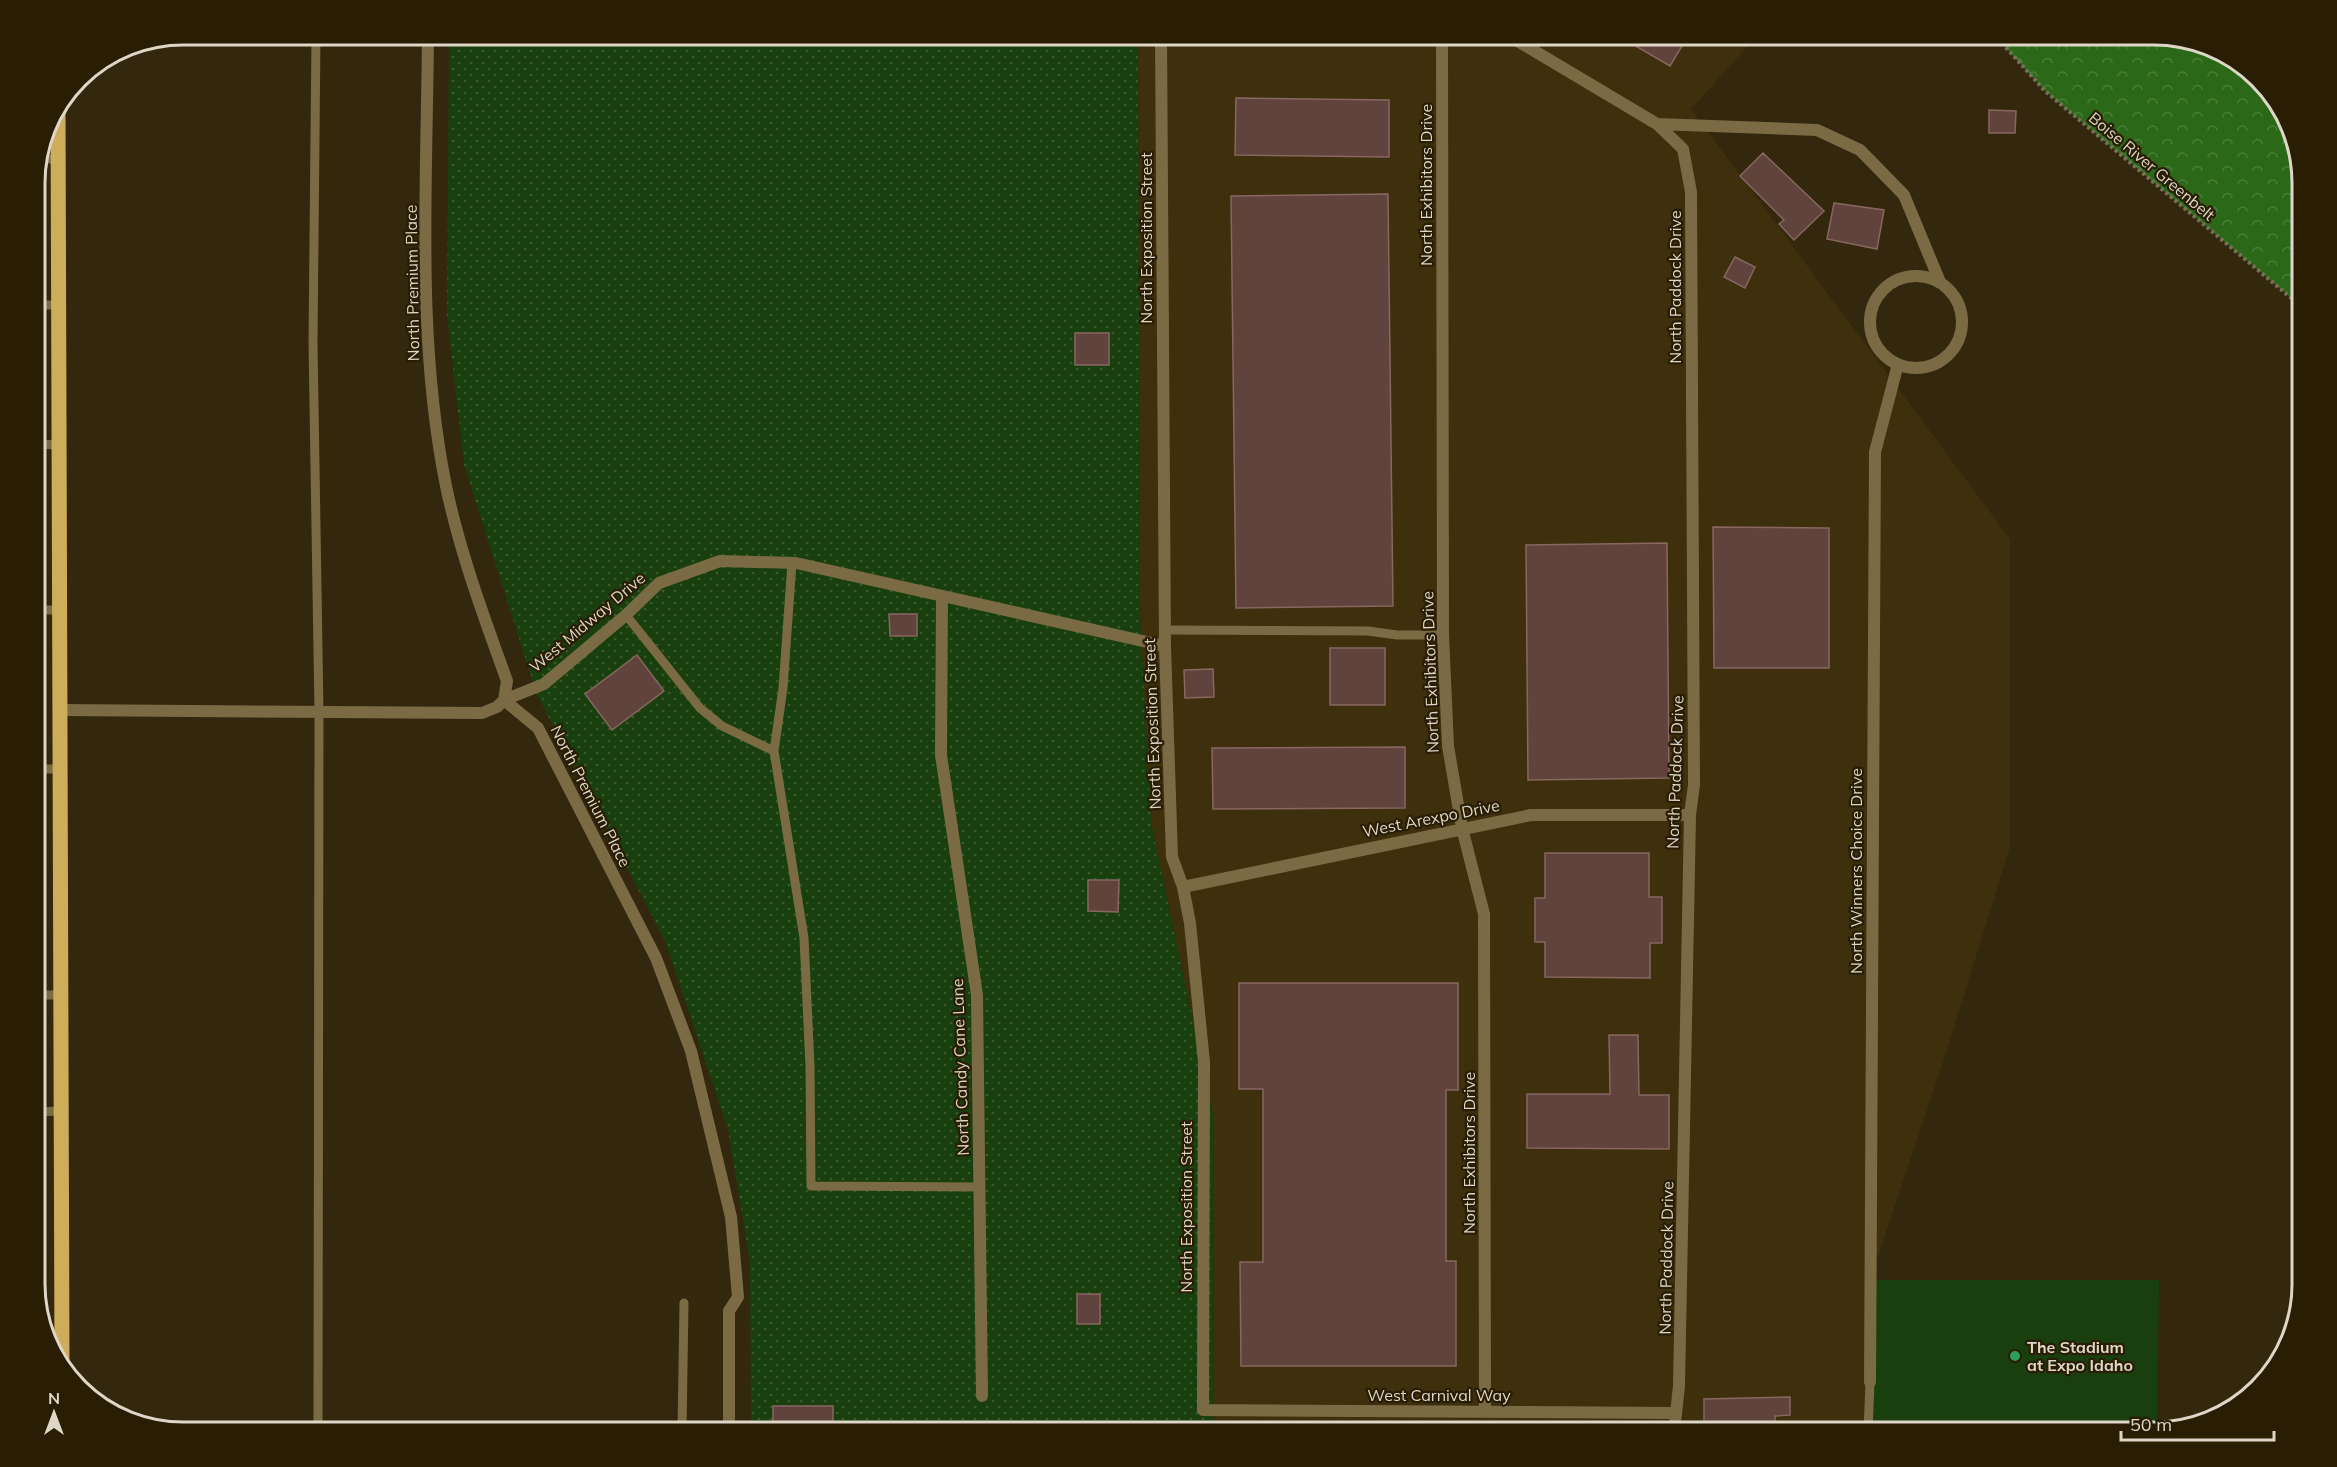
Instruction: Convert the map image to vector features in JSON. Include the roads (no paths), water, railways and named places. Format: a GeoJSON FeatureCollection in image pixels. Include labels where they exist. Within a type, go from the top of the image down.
{"type":"FeatureCollection","features":[{"type":"Feature","properties":{"kind":"main road"},"geometry":{"type":"LineString","coordinates":[[58,124],[62,1351]]}},
{"type":"Feature","properties":{"kind":"street","name":"North Premium Place"},"geometry":{"type":"LineString","coordinates":[[428,45],[426,316],[434,406],[446,486],[466,564],[507,681],[504,700],[538,728],[656,958],[691,1051],[731,1217],[738,1297],[729,1311],[729,1422]]}},
{"type":"Feature","properties":{"kind":"street","name":"North Exposition Street"},"geometry":{"type":"LineString","coordinates":[[1161,45],[1165,646],[1172,856],[1183,886],[1190,923],[1204,1062],[1203,1410]]}},
{"type":"Feature","properties":{"kind":"street","name":"North Exhibitors Drive"},"geometry":{"type":"LineString","coordinates":[[1442,45],[1443,635],[1448,746],[1462,828],[1484,914],[1485,1412]]}},
{"type":"Feature","properties":{"kind":"street","name":"North Paddock Drive"},"geometry":{"type":"LineString","coordinates":[[1524,45],[1657,124],[1683,149],[1691,192],[1694,785],[1690,815],[1680,1362],[1675,1422]]}},
{"type":"Feature","properties":{"kind":"street"},"geometry":{"type":"LineString","coordinates":[[1657,124],[1817,130],[1860,150],[1904,195],[1940,282]]}},
{"type":"Feature","properties":{"kind":"street"},"geometry":{"type":"LineString","coordinates":[[1911,276],[1926,277],[1940,282],[1952,292],[1959,305],[1962,320],[1960,336],[1953,349],[1935,363],[1913,368],[1898,364],[1886,356],[1874,337],[1871,315],[1875,301],[1884,289],[1897,280],[1911,276]]}},
{"type":"Feature","properties":{"kind":"street","name":"North Winners Choice Drive"},"geometry":{"type":"LineString","coordinates":[[1870,1382],[1875,452],[1898,364]]}},
{"type":"Feature","properties":{"kind":"street","name":"West Midway Drive"},"geometry":{"type":"LineString","coordinates":[[60,710],[482,713],[497,707],[504,700],[544,684],[626,615],[659,583],[720,561],[792,563],[1165,646]]}},
{"type":"Feature","properties":{"kind":"street","name":"North Candy Cane Lane"},"geometry":{"type":"LineString","coordinates":[[942,596],[941,755],[976,995],[982,1396]]}},
{"type":"Feature","properties":{"kind":"street","name":"West Arexpo Drive"},"geometry":{"type":"LineString","coordinates":[[1183,886],[1531,815],[1690,815]]}},
{"type":"Feature","properties":{"kind":"street","name":"West Carnival Way"},"geometry":{"type":"LineString","coordinates":[[1203,1410],[1675,1413]]}},
{"type":"Feature","properties":{"kind":"lane"},"geometry":{"type":"LineString","coordinates":[[316,45],[312,343],[320,712],[318,1422]]}},
{"type":"Feature","properties":{"kind":"lane"},"geometry":{"type":"LineString","coordinates":[[48,159],[58,159]]}},
{"type":"Feature","properties":{"kind":"lane"},"geometry":{"type":"LineString","coordinates":[[45,305],[59,305]]}},
{"type":"Feature","properties":{"kind":"lane"},"geometry":{"type":"LineString","coordinates":[[45,444],[59,445]]}},
{"type":"Feature","properties":{"kind":"lane"},"geometry":{"type":"LineString","coordinates":[[792,563],[783,688],[774,751],[804,938],[810,1066],[811,1186],[980,1187]]}},
{"type":"Feature","properties":{"kind":"lane"},"geometry":{"type":"LineString","coordinates":[[45,610],[60,610]]}},
{"type":"Feature","properties":{"kind":"lane"},"geometry":{"type":"LineString","coordinates":[[626,615],[700,708],[722,726],[774,751]]}},
{"type":"Feature","properties":{"kind":"lane"},"geometry":{"type":"LineString","coordinates":[[1165,630],[1368,631],[1397,635],[1443,635]]}},
{"type":"Feature","properties":{"kind":"lane"},"geometry":{"type":"LineString","coordinates":[[45,769],[60,769]]}},
{"type":"Feature","properties":{"kind":"lane"},"geometry":{"type":"LineString","coordinates":[[45,995],[61,995]]}},
{"type":"Feature","properties":{"kind":"lane"},"geometry":{"type":"LineString","coordinates":[[45,1112],[61,1111]]}},
{"type":"Feature","properties":{"kind":"lane"},"geometry":{"type":"LineString","coordinates":[[682,1422],[684,1303]]}},
{"type":"Feature","properties":{"kind":"lane"},"geometry":{"type":"LineString","coordinates":[[1868,1422],[1870,1382]]}},
{"type":"Feature","properties":{"kind":"place","name":"The Stadium at Expo Idaho"},"geometry":{"type":"Point","coordinates":[2015,1356]}}]}
